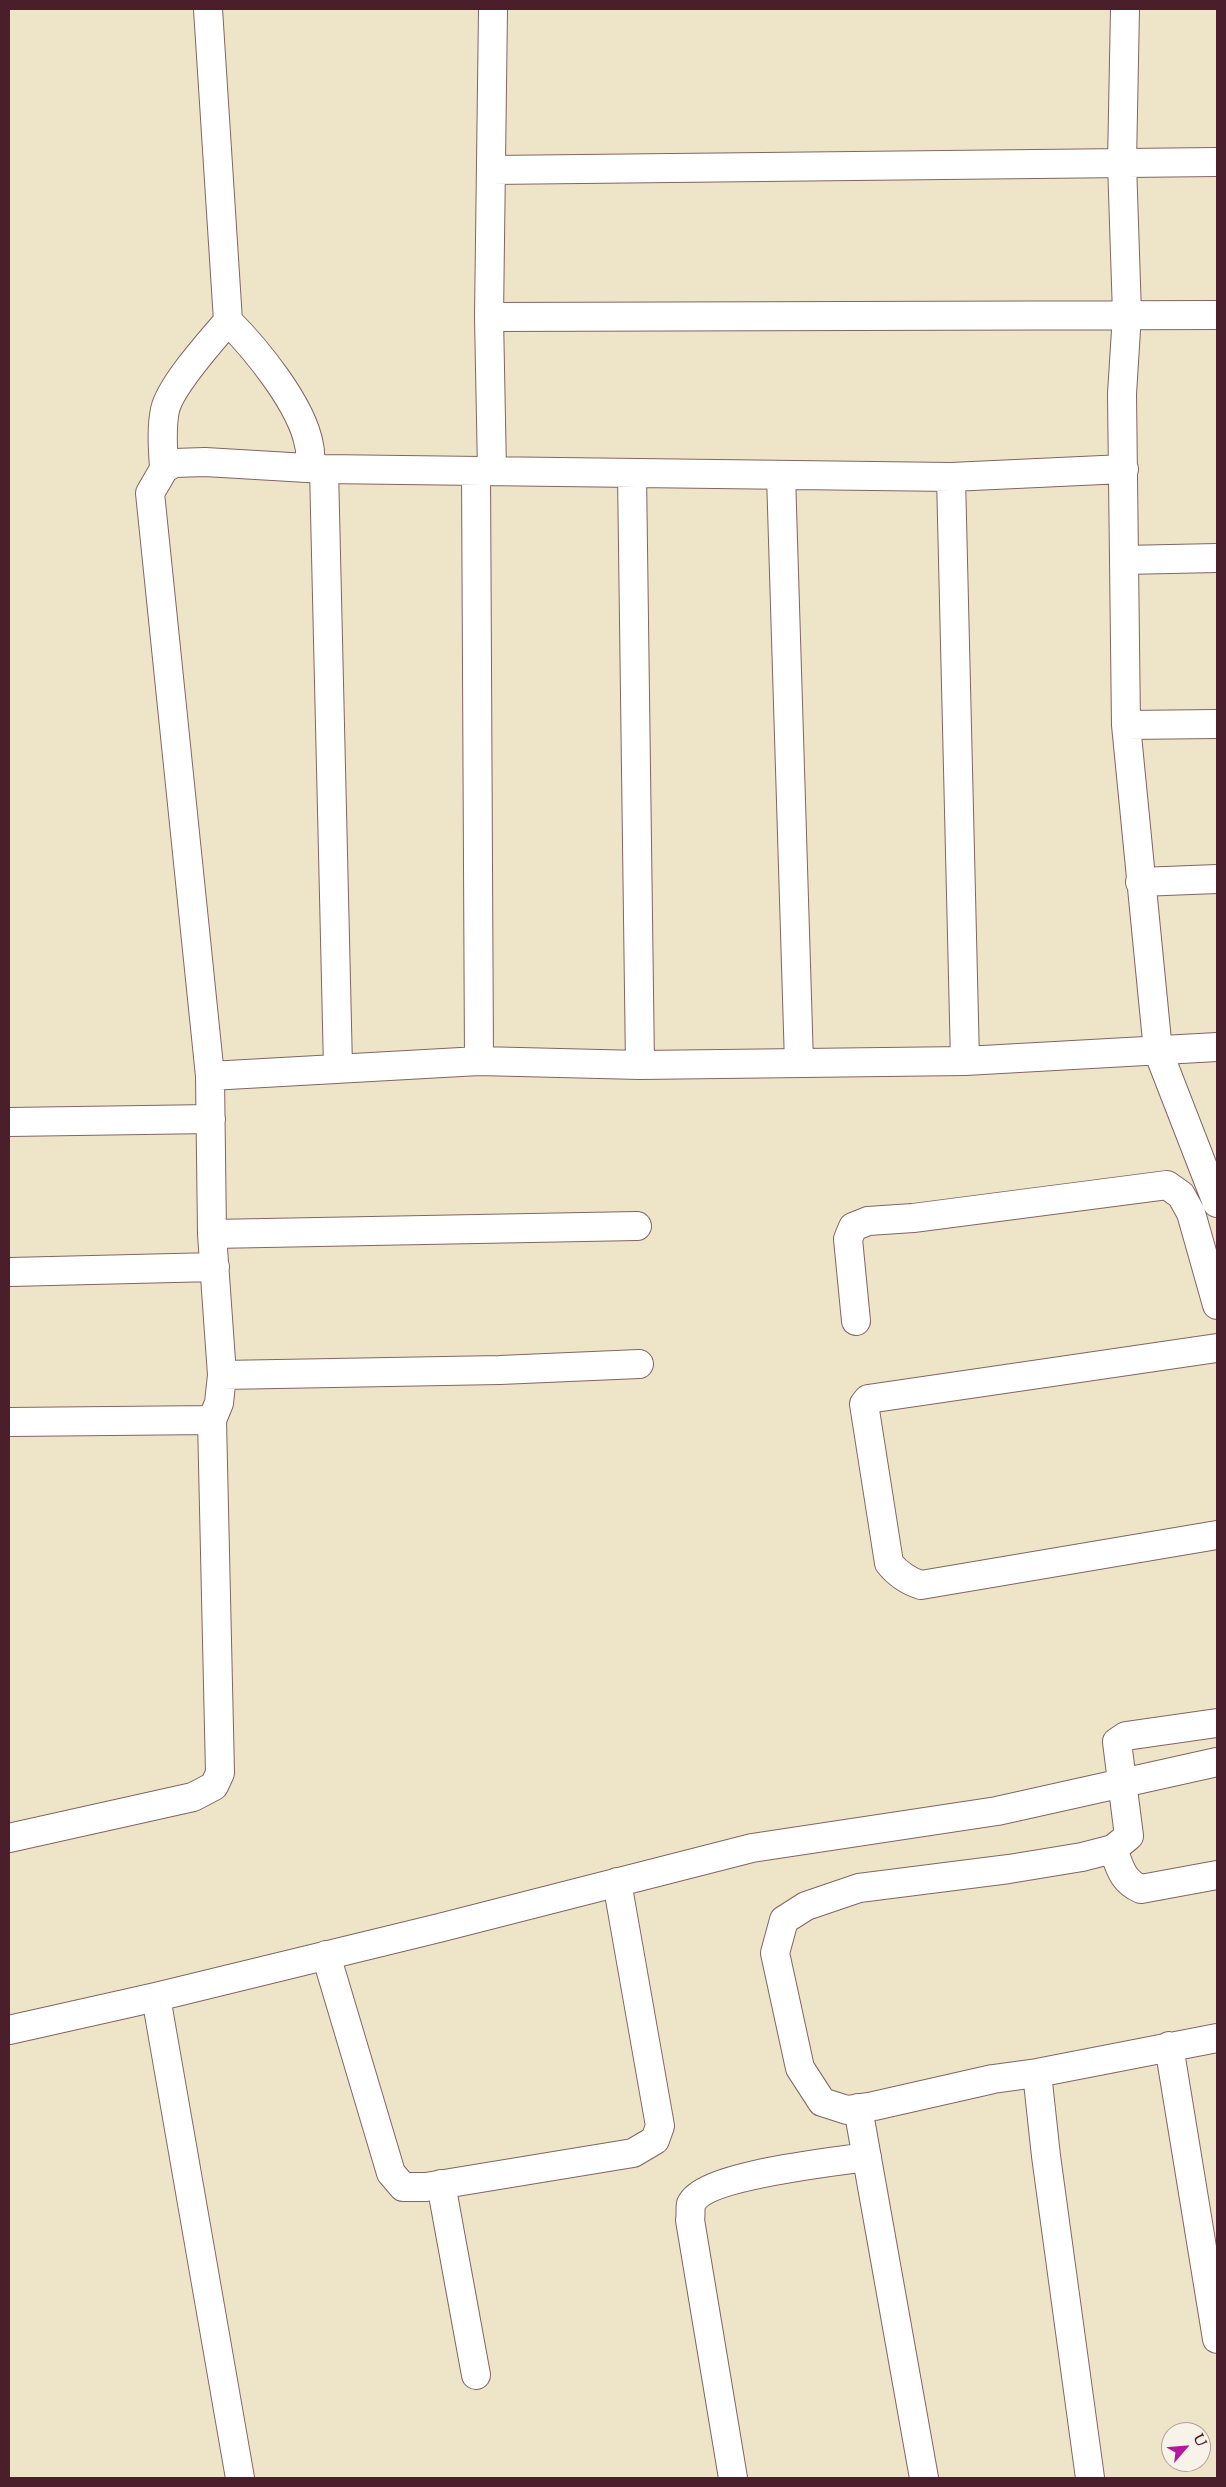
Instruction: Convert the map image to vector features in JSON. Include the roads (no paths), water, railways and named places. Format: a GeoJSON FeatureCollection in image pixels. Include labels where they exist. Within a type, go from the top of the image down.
{"type":"FeatureCollection","features":[{"type":"Feature","properties":{"kind":"street"},"geometry":{"type":"LineString","coordinates":[[208,9],[228,320],[246,339],[284,390],[300,419],[317,468],[338,1067]]}},
{"type":"Feature","properties":{"kind":"street"},"geometry":{"type":"LineString","coordinates":[[479,1061],[484,471],[489,317],[493,9]]}},
{"type":"Feature","properties":{"kind":"street"},"geometry":{"type":"LineString","coordinates":[[1125,9],[1122,163],[1127,314],[1122,394],[1126,725],[1158,1051],[1217,1203]]}},
{"type":"Feature","properties":{"kind":"street"},"geometry":{"type":"LineString","coordinates":[[491,170],[1217,162]]}},
{"type":"Feature","properties":{"kind":"street"},"geometry":{"type":"LineString","coordinates":[[489,317],[1217,315]]}},
{"type":"Feature","properties":{"kind":"street"},"geometry":{"type":"LineString","coordinates":[[164,469],[162,434],[165,408],[178,384],[228,320]]}},
{"type":"Feature","properties":{"kind":"street"},"geometry":{"type":"LineString","coordinates":[[9,1838],[193,1797],[214,1786],[220,1772],[212,1420],[219,1403],[222,1375],[212,1234],[210,1076],[150,494],[164,469],[174,463],[205,462],[317,468],[951,476],[1124,469]]}},
{"type":"Feature","properties":{"kind":"street"},"geometry":{"type":"LineString","coordinates":[[632,473],[640,1065]]}},
{"type":"Feature","properties":{"kind":"street"},"geometry":{"type":"LineString","coordinates":[[781,475],[799,1063]]}},
{"type":"Feature","properties":{"kind":"street"},"geometry":{"type":"LineString","coordinates":[[951,476],[965,1061]]}},
{"type":"Feature","properties":{"kind":"street"},"geometry":{"type":"LineString","coordinates":[[1124,560],[1217,558]]}},
{"type":"Feature","properties":{"kind":"street"},"geometry":{"type":"LineString","coordinates":[[1126,725],[1217,724]]}},
{"type":"Feature","properties":{"kind":"street"},"geometry":{"type":"LineString","coordinates":[[1140,882],[1217,879]]}},
{"type":"Feature","properties":{"kind":"street"},"geometry":{"type":"LineString","coordinates":[[210,1076],[338,1067],[479,1061],[640,1065],[965,1061],[1217,1047]]}},
{"type":"Feature","properties":{"kind":"street"},"geometry":{"type":"LineString","coordinates":[[9,1122],[211,1119]]}},
{"type":"Feature","properties":{"kind":"street"},"geometry":{"type":"LineString","coordinates":[[856,1321],[848,1239],[853,1228],[868,1221],[913,1218],[1167,1185],[1181,1195],[1191,1213],[1217,1305]]}},
{"type":"Feature","properties":{"kind":"street"},"geometry":{"type":"LineString","coordinates":[[212,1234],[637,1226]]}},
{"type":"Feature","properties":{"kind":"street"},"geometry":{"type":"LineString","coordinates":[[10,1272],[214,1267]]}},
{"type":"Feature","properties":{"kind":"street"},"geometry":{"type":"LineString","coordinates":[[1217,1348],[868,1399],[864,1404],[889,1563],[894,1570],[912,1582],[921,1585],[1217,1535]]}},
{"type":"Feature","properties":{"kind":"street"},"geometry":{"type":"LineString","coordinates":[[222,1375],[500,1370],[639,1364]]}},
{"type":"Feature","properties":{"kind":"street"},"geometry":{"type":"LineString","coordinates":[[9,1422],[192,1422],[212,1420]]}},
{"type":"Feature","properties":{"kind":"street"},"geometry":{"type":"LineString","coordinates":[[1217,1723],[1121,1738],[1117,1742],[1129,1836],[1113,1849],[1082,1857],[1009,1869],[858,1888],[806,1906],[784,1920],[775,1952],[800,2068],[822,2102],[847,2110],[874,2106],[993,2079],[1037,2073],[1217,2038]]}},
{"type":"Feature","properties":{"kind":"street"},"geometry":{"type":"LineString","coordinates":[[9,2030],[156,1997],[752,1848],[996,1811],[1217,1762]]}},
{"type":"Feature","properties":{"kind":"street"},"geometry":{"type":"LineString","coordinates":[[1113,1849],[1121,1871],[1130,1884],[1141,1889],[1217,1875]]}},
{"type":"Feature","properties":{"kind":"street"},"geometry":{"type":"LineString","coordinates":[[326,1955],[391,2173],[403,2187],[442,2184],[633,2153],[655,2140],[660,2126],[617,1882]]}},
{"type":"Feature","properties":{"kind":"street"},"geometry":{"type":"LineString","coordinates":[[156,1997],[240,2478]]}},
{"type":"Feature","properties":{"kind":"street"},"geometry":{"type":"LineString","coordinates":[[1169,2046],[1217,2339]]}},
{"type":"Feature","properties":{"kind":"street"},"geometry":{"type":"LineString","coordinates":[[1037,2073],[1046,2156],[1090,2478]]}},
{"type":"Feature","properties":{"kind":"street"},"geometry":{"type":"LineString","coordinates":[[858,2108],[924,2478]]}},
{"type":"Feature","properties":{"kind":"street"},"geometry":{"type":"LineString","coordinates":[[733,2478],[690,2220],[691,2204],[701,2193],[735,2179],[866,2157]]}},
{"type":"Feature","properties":{"kind":"street"},"geometry":{"type":"LineString","coordinates":[[442,2184],[476,2375]]}}]}
